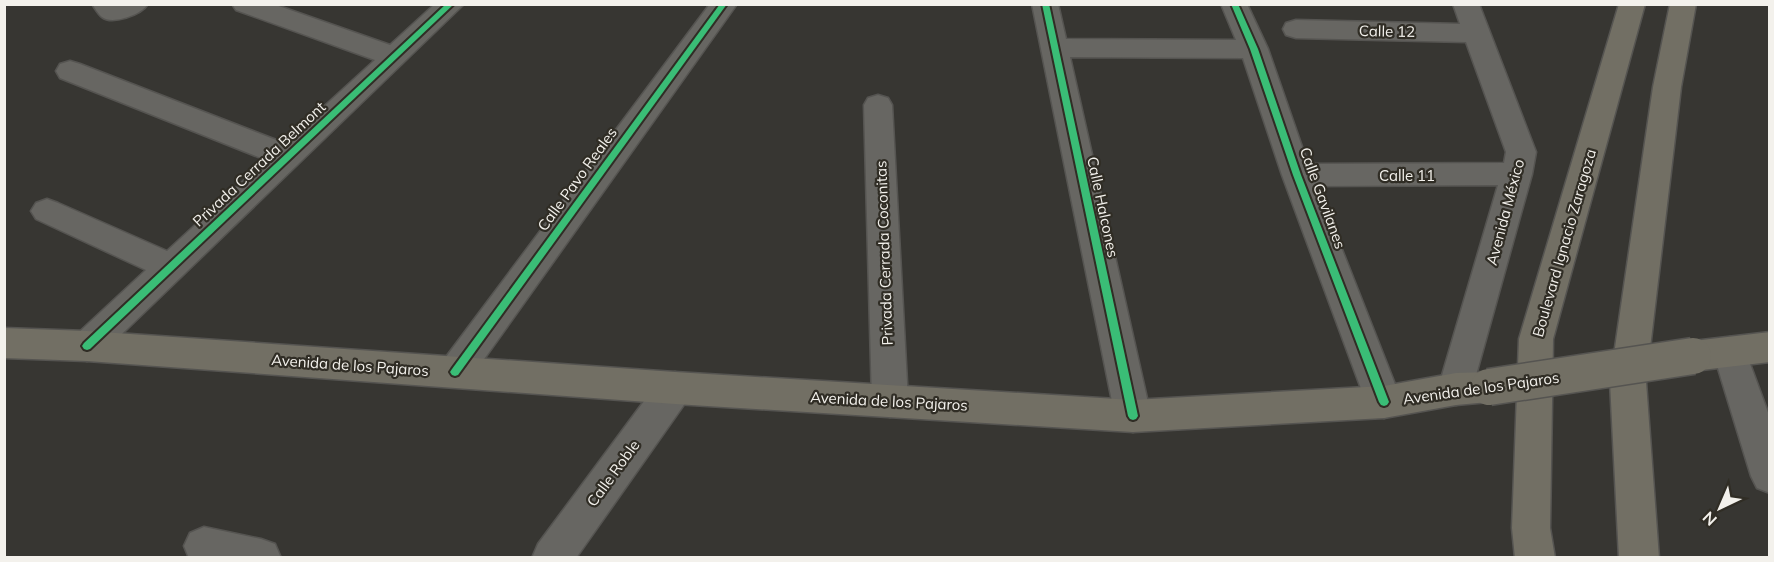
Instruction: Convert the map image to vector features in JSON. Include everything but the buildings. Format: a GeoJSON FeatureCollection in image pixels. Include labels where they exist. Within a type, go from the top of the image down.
{"type":"FeatureCollection","features":[{"type":"Feature","properties":{"kind":"main road","name":"Boulevard Ignacio Zaragoza"},"geometry":{"type":"LineString","coordinates":[[1535,558],[1531,528],[1536,339],[1632,4]]}},
{"type":"Feature","properties":{"kind":"main road"},"geometry":{"type":"LineString","coordinates":[[1639,558],[1628,382],[1667,87],[1683,4]]}},
{"type":"Feature","properties":{"kind":"main road","name":"Avenida de los Pajaros"},"geometry":{"type":"LineString","coordinates":[[4,343],[87,346],[675,388],[1133,416],[1384,402],[1693,356],[1770,347]]}},
{"type":"Feature","properties":{"kind":"street"},"geometry":{"type":"LineString","coordinates":[[105,4],[112,12],[135,4]]}},
{"type":"Feature","properties":{"kind":"street"},"geometry":{"type":"LineString","coordinates":[[245,4],[394,57]]}},
{"type":"Feature","properties":{"kind":"street","name":"Privada Cerrada Belmont"},"geometry":{"type":"LineString","coordinates":[[87,346],[451,4]]}},
{"type":"Feature","properties":{"kind":"street","name":"Calle Pavo Reales"},"geometry":{"type":"LineString","coordinates":[[455,372],[724,4]]}},
{"type":"Feature","properties":{"kind":"street","name":"Calle Halcones"},"geometry":{"type":"LineString","coordinates":[[1045,4],[1133,416]]}},
{"type":"Feature","properties":{"kind":"street","name":"Calle Gavilanes"},"geometry":{"type":"LineString","coordinates":[[1234,4],[1254,49],[1297,175],[1384,402]]}},
{"type":"Feature","properties":{"kind":"street","name":"Avenida México"},"geometry":{"type":"LineString","coordinates":[[1466,4],[1521,152],[1473,388]]}},
{"type":"Feature","properties":{"kind":"street","name":"Calle 12"},"geometry":{"type":"LineString","coordinates":[[1296,29],[1478,33]]}},
{"type":"Feature","properties":{"kind":"street"},"geometry":{"type":"LineString","coordinates":[[1053,48],[1254,49]]}},
{"type":"Feature","properties":{"kind":"street"},"geometry":{"type":"LineString","coordinates":[[70,71],[288,157]]}},
{"type":"Feature","properties":{"kind":"street","name":"Privada Cerrada Coconitas"},"geometry":{"type":"LineString","coordinates":[[878,105],[890,401]]}},
{"type":"Feature","properties":{"kind":"street","name":"Calle 11"},"geometry":{"type":"LineString","coordinates":[[1297,175],[1517,174]]}},
{"type":"Feature","properties":{"kind":"street"},"geometry":{"type":"LineString","coordinates":[[46,211],[171,267]]}},
{"type":"Feature","properties":{"kind":"street"},"geometry":{"type":"LineString","coordinates":[[1730,352],[1770,476]]}},
{"type":"Feature","properties":{"kind":"street","name":"Calle Roble"},"geometry":{"type":"LineString","coordinates":[[552,558],[675,388]]}},
{"type":"Feature","properties":{"kind":"street"},"geometry":{"type":"LineString","coordinates":[[204,546],[261,558]]}},
{"type":"Feature","properties":{"kind":"cycle path"},"geometry":{"type":"LineString","coordinates":[[87,346],[451,4]]}},
{"type":"Feature","properties":{"kind":"cycle path"},"geometry":{"type":"LineString","coordinates":[[455,372],[724,4]]}},
{"type":"Feature","properties":{"kind":"cycle path"},"geometry":{"type":"LineString","coordinates":[[1045,4],[1133,416]]}},
{"type":"Feature","properties":{"kind":"cycle path"},"geometry":{"type":"LineString","coordinates":[[1234,4],[1254,49],[1297,175],[1384,402]]}}]}
